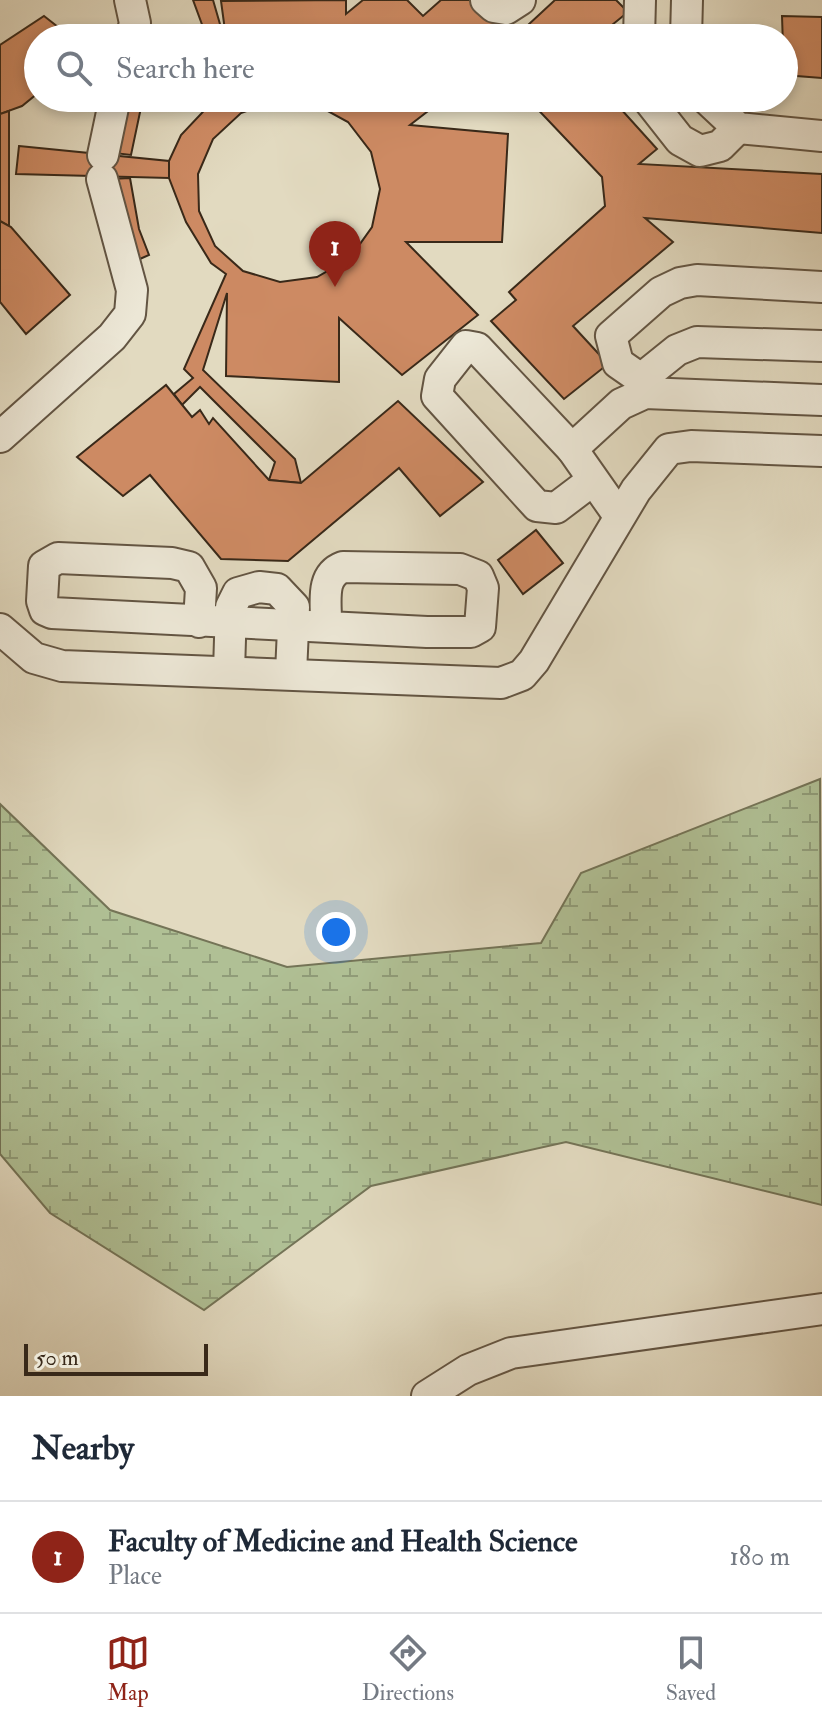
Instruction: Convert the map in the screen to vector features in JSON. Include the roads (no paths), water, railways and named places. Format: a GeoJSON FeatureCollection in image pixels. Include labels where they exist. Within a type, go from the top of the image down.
{"type":"FeatureCollection","features":[{"type":"Feature","properties":{"kind":"street"},"geometry":{"type":"LineString","coordinates":[[130,0],[135,24]]}},
{"type":"Feature","properties":{"kind":"street"},"geometry":{"type":"LineString","coordinates":[[486,0],[494,7],[506,9],[520,0]]}},
{"type":"Feature","properties":{"kind":"street"},"geometry":{"type":"LineString","coordinates":[[639,24],[640,0]]}},
{"type":"Feature","properties":{"kind":"street"},"geometry":{"type":"LineString","coordinates":[[686,24],[687,0]]}},
{"type":"Feature","properties":{"kind":"street"},"geometry":{"type":"LineString","coordinates":[[0,437],[112,337],[130,314],[132,290],[102,167],[112,112]]}},
{"type":"Feature","properties":{"kind":"street"},"geometry":{"type":"LineString","coordinates":[[658,112],[680,140],[700,151],[720,146],[738,128]]}},
{"type":"Feature","properties":{"kind":"street"},"geometry":{"type":"LineString","coordinates":[[721,112],[738,128],[822,136]]}},
{"type":"Feature","properties":{"kind":"street"},"geometry":{"type":"LineString","coordinates":[[822,287],[697,280],[661,292],[611,336],[618,363],[643,386],[776,399],[822,400]]}},
{"type":"Feature","properties":{"kind":"street"},"geometry":{"type":"LineString","coordinates":[[572,449],[643,386],[677,350],[697,342],[822,346]]}},
{"type":"Feature","properties":{"kind":"street"},"geometry":{"type":"LineString","coordinates":[[593,480],[556,508],[537,506],[437,396],[440,379],[466,346],[472,345],[572,449],[619,516]]}},
{"type":"Feature","properties":{"kind":"street"},"geometry":{"type":"LineString","coordinates":[[768,449],[776,399]]}},
{"type":"Feature","properties":{"kind":"street"},"geometry":{"type":"LineString","coordinates":[[0,629],[34,658],[62,666],[501,683],[522,675],[534,661],[619,516],[652,465],[669,449],[822,451]]}},
{"type":"Feature","properties":{"kind":"street"},"geometry":{"type":"LineString","coordinates":[[199,622],[201,588],[189,567],[172,563],[58,558],[44,566],[42,601],[45,610],[52,613],[199,622],[232,624],[471,632],[480,627],[483,588],[478,576],[460,569],[343,567],[332,571],[327,580],[326,627]]}},
{"type":"Feature","properties":{"kind":"street"},"geometry":{"type":"LineString","coordinates":[[229,671],[232,624]]}},
{"type":"Feature","properties":{"kind":"street"},"geometry":{"type":"LineString","coordinates":[[291,673],[293,626]]}},
{"type":"Feature","properties":{"kind":"street"},"geometry":{"type":"LineString","coordinates":[[428,1396],[468,1370],[511,1353],[822,1309]]}},
{"type":"Feature","properties":{"kind":"place","name":"Faculty of Medicine and Health Science"},"geometry":{"type":"Point","coordinates":[335,287]}}]}
